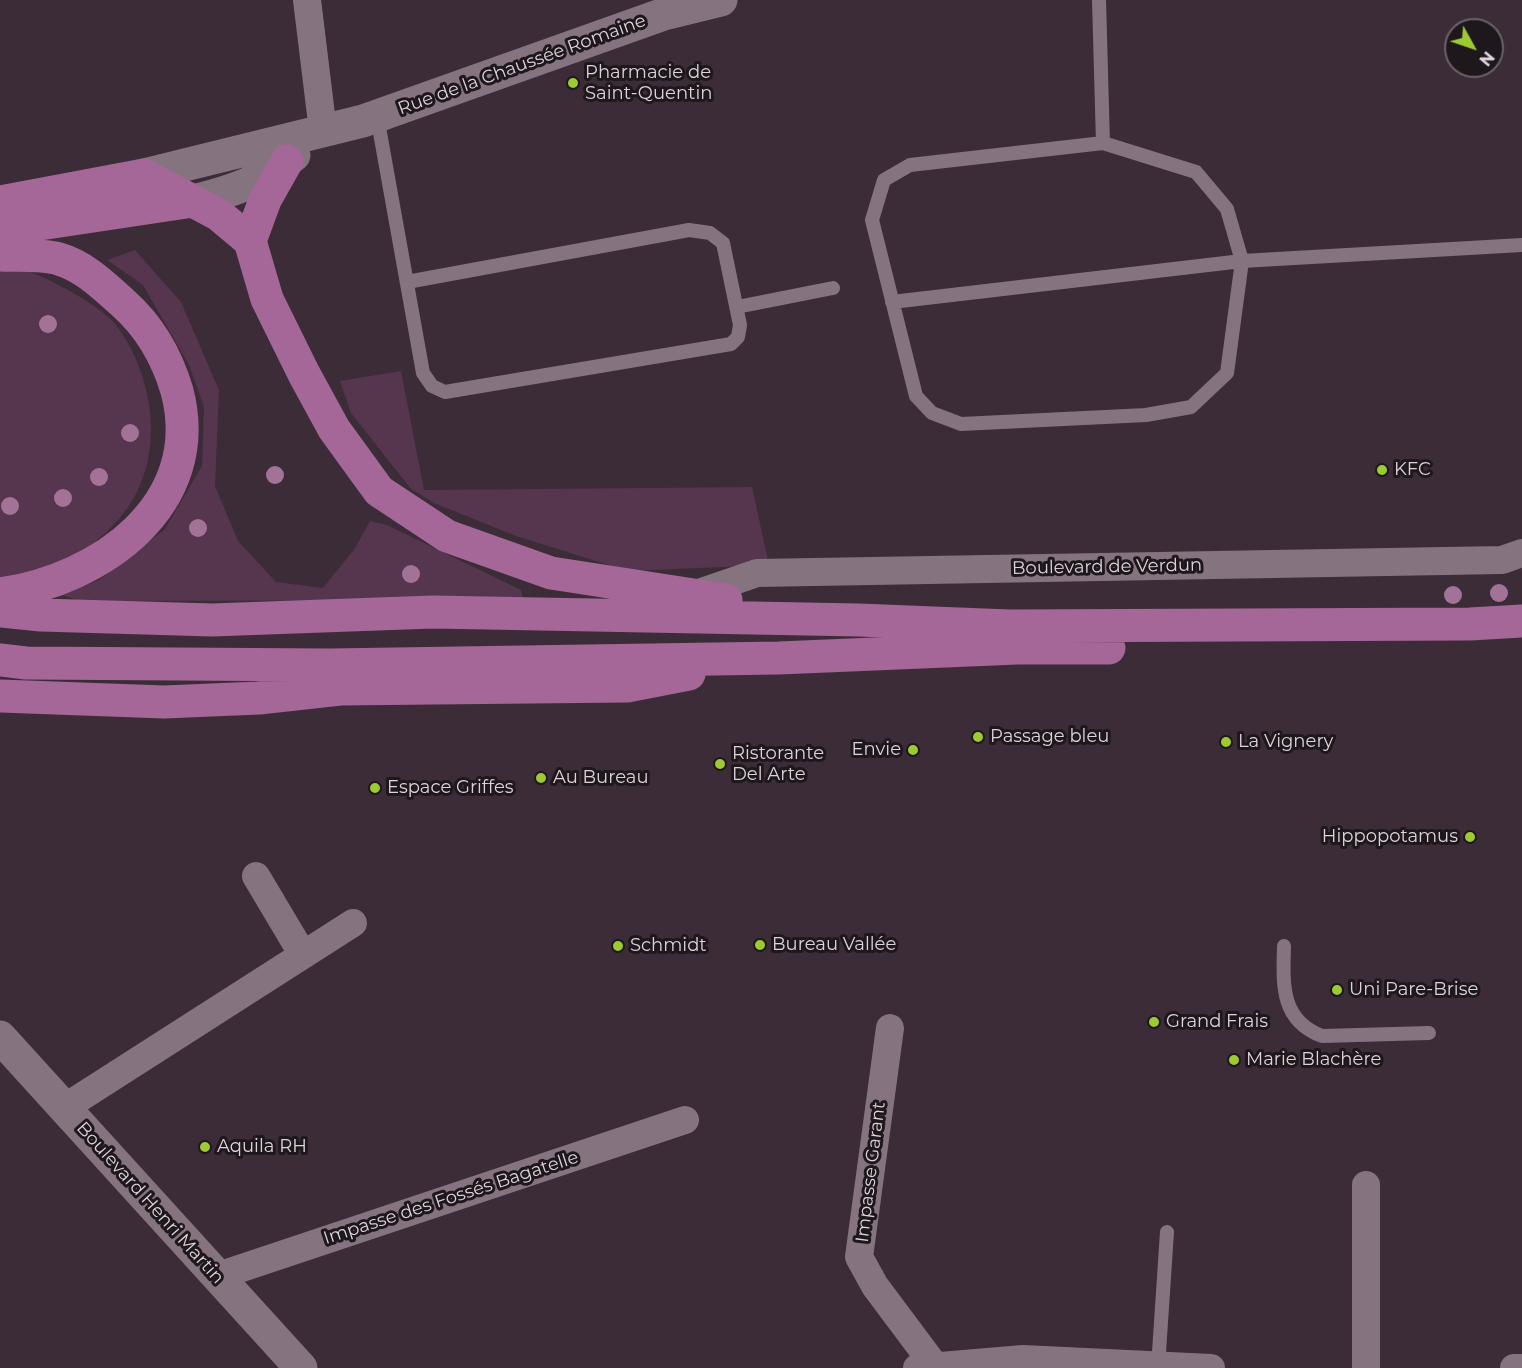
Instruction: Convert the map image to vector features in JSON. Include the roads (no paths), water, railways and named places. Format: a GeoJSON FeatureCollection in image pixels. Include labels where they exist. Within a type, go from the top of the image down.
{"type":"FeatureCollection","features":[{"type":"Feature","properties":{"kind":"main road"},"geometry":{"type":"LineString","coordinates":[[250,241],[265,200],[287,161]]}},
{"type":"Feature","properties":{"kind":"main road"},"geometry":{"type":"LineString","coordinates":[[144,175],[219,215],[250,241],[267,299],[334,429],[378,491],[447,536],[551,573],[859,620]]}},
{"type":"Feature","properties":{"kind":"main road","name":"Rue de la Chaussée Romaine"},"geometry":{"type":"LineString","coordinates":[[0,202],[144,175]]}},
{"type":"Feature","properties":{"kind":"main road","name":"Rue de la Chaussée Romaine"},"geometry":{"type":"LineString","coordinates":[[0,230],[193,201]]}},
{"type":"Feature","properties":{"kind":"main road"},"geometry":{"type":"LineString","coordinates":[[0,255],[60,259],[90,275],[136,315],[156,342],[171,371],[180,405],[181,442],[176,471],[160,503],[125,542],[96,563],[72,575],[0,594]]}},
{"type":"Feature","properties":{"kind":"main road"},"geometry":{"type":"LineString","coordinates":[[0,610],[41,615],[212,620],[433,612],[859,620],[1009,626],[1458,624],[1522,621]]}},
{"type":"Feature","properties":{"kind":"main road"},"geometry":{"type":"LineString","coordinates":[[0,660],[26,663],[261,666],[779,658],[1017,648],[1522,640]]}},
{"type":"Feature","properties":{"kind":"main road"},"geometry":{"type":"LineString","coordinates":[[0,696],[164,702],[259,698],[340,689],[627,686],[779,658]]}},
{"type":"Feature","properties":{"kind":"street"},"geometry":{"type":"LineString","coordinates":[[307,0],[323,131]]}},
{"type":"Feature","properties":{"kind":"street","name":"Rue de la Chaussée Romaine"},"geometry":{"type":"LineString","coordinates":[[144,175],[377,116],[664,14],[721,0]]}},
{"type":"Feature","properties":{"kind":"street","name":"Rue de la Chaussée Romaine"},"geometry":{"type":"LineString","coordinates":[[193,201],[237,190],[287,161],[323,131]]}},
{"type":"Feature","properties":{"kind":"street","name":"Boulevard de Verdun"},"geometry":{"type":"LineString","coordinates":[[693,596],[758,573],[1502,561],[1522,553]]}},
{"type":"Feature","properties":{"kind":"street"},"geometry":{"type":"LineString","coordinates":[[256,876],[303,955]]}},
{"type":"Feature","properties":{"kind":"street"},"geometry":{"type":"LineString","coordinates":[[63,1108],[353,923]]}},
{"type":"Feature","properties":{"kind":"street","name":"Impasse Garant"},"geometry":{"type":"LineString","coordinates":[[890,1028],[860,1257],[875,1286],[935,1366]]}},
{"type":"Feature","properties":{"kind":"street","name":"Boulevard Henri Martin"},"geometry":{"type":"LineString","coordinates":[[0,1036],[63,1108],[302,1368]]}},
{"type":"Feature","properties":{"kind":"street","name":"Impasse des Fossés Bagatelle"},"geometry":{"type":"LineString","coordinates":[[218,1276],[685,1120]]}},
{"type":"Feature","properties":{"kind":"street"},"geometry":{"type":"LineString","coordinates":[[1366,1185],[1366,1368]]}},
{"type":"Feature","properties":{"kind":"street"},"geometry":{"type":"LineString","coordinates":[[935,1366],[1023,1359],[1211,1368]]}},
{"type":"Feature","properties":{"kind":"street"},"geometry":{"type":"LineString","coordinates":[[1514,1368],[1522,1368]]}},
{"type":"Feature","properties":{"kind":"lane"},"geometry":{"type":"LineString","coordinates":[[1099,0],[1103,143]]}},
{"type":"Feature","properties":{"kind":"lane"},"geometry":{"type":"LineString","coordinates":[[377,116],[423,373],[432,386],[445,392],[731,344],[738,337],[740,325],[723,243],[710,233],[689,230],[407,282]]}},
{"type":"Feature","properties":{"kind":"lane"},"geometry":{"type":"LineString","coordinates":[[1103,143],[1196,172],[1227,209],[1242,261],[1227,373],[1191,407],[1146,415],[961,423],[932,413],[916,396],[872,220],[884,180],[910,165],[1103,143]]}},
{"type":"Feature","properties":{"kind":"lane"},"geometry":{"type":"LineString","coordinates":[[892,302],[1242,261],[1522,245]]}},
{"type":"Feature","properties":{"kind":"lane"},"geometry":{"type":"LineString","coordinates":[[737,307],[833,288]]}},
{"type":"Feature","properties":{"kind":"lane"},"geometry":{"type":"LineString","coordinates":[[1284,946],[1283,987],[1292,1014],[1307,1030],[1322,1036],[1429,1034]]}},
{"type":"Feature","properties":{"kind":"lane"},"geometry":{"type":"LineString","coordinates":[[1158,1367],[1167,1232]]}},
{"type":"Feature","properties":{"kind":"place","name":"Pharmacie de Saint-Quentin"},"geometry":{"type":"Point","coordinates":[573,83]}},
{"type":"Feature","properties":{"kind":"place","name":"KFC"},"geometry":{"type":"Point","coordinates":[1382,470]}},
{"type":"Feature","properties":{"kind":"place","name":"Passage bleu"},"geometry":{"type":"Point","coordinates":[978,737]}},
{"type":"Feature","properties":{"kind":"place","name":"La Vignery"},"geometry":{"type":"Point","coordinates":[1226,742]}},
{"type":"Feature","properties":{"kind":"place","name":"Envie"},"geometry":{"type":"Point","coordinates":[913,750]}},
{"type":"Feature","properties":{"kind":"place","name":"Ristorante Del Arte"},"geometry":{"type":"Point","coordinates":[720,764]}},
{"type":"Feature","properties":{"kind":"place","name":"Au Bureau"},"geometry":{"type":"Point","coordinates":[541,778]}},
{"type":"Feature","properties":{"kind":"place","name":"Espace Griffes"},"geometry":{"type":"Point","coordinates":[375,788]}},
{"type":"Feature","properties":{"kind":"place","name":"Hippopotamus"},"geometry":{"type":"Point","coordinates":[1470,837]}},
{"type":"Feature","properties":{"kind":"place","name":"Bureau Vallée"},"geometry":{"type":"Point","coordinates":[760,945]}},
{"type":"Feature","properties":{"kind":"place","name":"Schmidt"},"geometry":{"type":"Point","coordinates":[618,946]}},
{"type":"Feature","properties":{"kind":"place","name":"Uni Pare-Brise"},"geometry":{"type":"Point","coordinates":[1337,990]}},
{"type":"Feature","properties":{"kind":"place","name":"Grand Frais"},"geometry":{"type":"Point","coordinates":[1154,1022]}},
{"type":"Feature","properties":{"kind":"place","name":"Marie Blachère"},"geometry":{"type":"Point","coordinates":[1234,1060]}},
{"type":"Feature","properties":{"kind":"place","name":"Aquila RH"},"geometry":{"type":"Point","coordinates":[205,1147]}}]}
